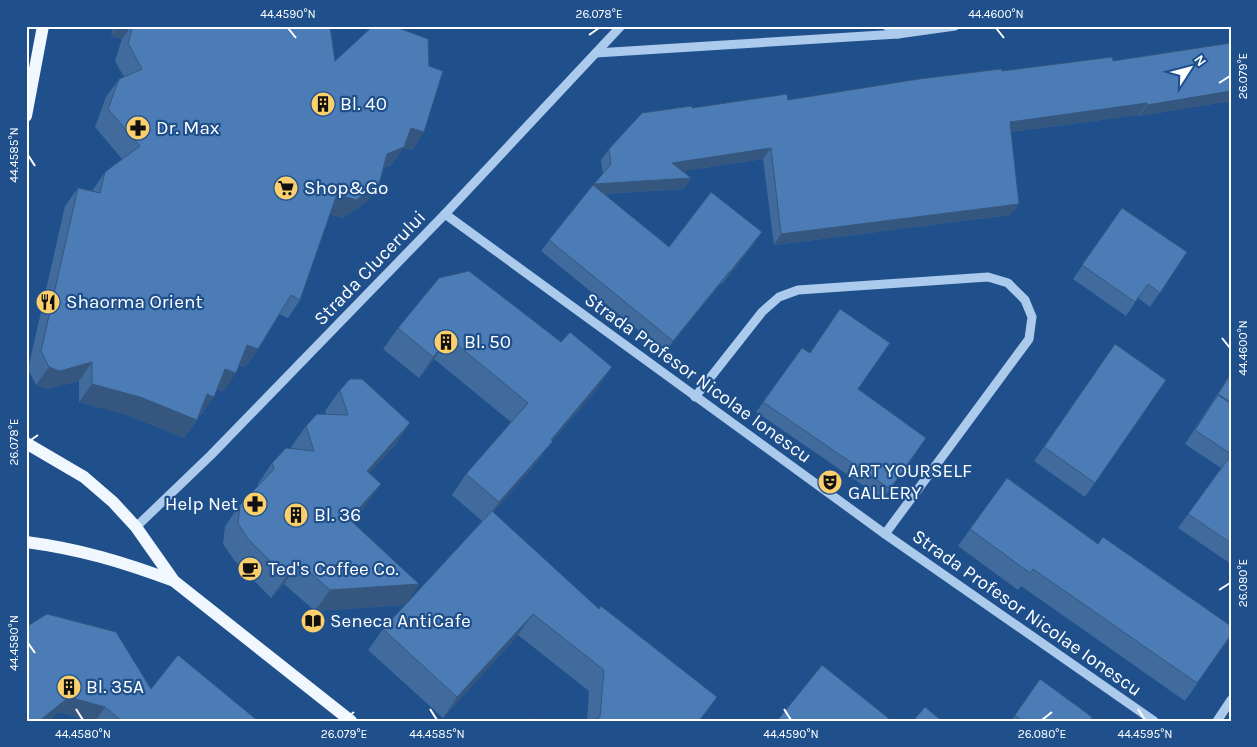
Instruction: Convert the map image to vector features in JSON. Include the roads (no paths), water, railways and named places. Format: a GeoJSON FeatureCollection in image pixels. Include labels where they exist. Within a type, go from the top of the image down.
{"type":"FeatureCollection","features":[{"type":"Feature","properties":{"kind":"main road"},"geometry":{"type":"LineString","coordinates":[[26,116],[43,26]]}},
{"type":"Feature","properties":{"kind":"main road"},"geometry":{"type":"LineString","coordinates":[[26,443],[84,477],[114,502],[136,527],[174,581],[351,721]]}},
{"type":"Feature","properties":{"kind":"main road"},"geometry":{"type":"LineString","coordinates":[[26,542],[86,552],[174,581]]}},
{"type":"Feature","properties":{"kind":"street","name":"Strada Clucerului"},"geometry":{"type":"LineString","coordinates":[[136,527],[211,455],[445,214],[621,26]]}},
{"type":"Feature","properties":{"kind":"street"},"geometry":{"type":"LineString","coordinates":[[887,26],[898,34]]}},
{"type":"Feature","properties":{"kind":"street"},"geometry":{"type":"LineString","coordinates":[[596,53],[898,34],[955,26]]}},
{"type":"Feature","properties":{"kind":"street","name":"Strada Profesor Nicolae Ionescu"},"geometry":{"type":"LineString","coordinates":[[445,214],[885,534],[1154,721]]}},
{"type":"Feature","properties":{"kind":"street"},"geometry":{"type":"LineString","coordinates":[[696,397],[762,312],[779,297],[798,290],[988,277],[1008,283],[1025,300],[1032,317],[1029,339],[885,534]]}},
{"type":"Feature","properties":{"kind":"street"},"geometry":{"type":"LineString","coordinates":[[1217,721],[1231,700]]}},
{"type":"Feature","properties":{"kind":"place","name":"Bl. 40"},"geometry":{"type":"Point","coordinates":[323,104]}},
{"type":"Feature","properties":{"kind":"place","name":"Dr. Max"},"geometry":{"type":"Point","coordinates":[138,128]}},
{"type":"Feature","properties":{"kind":"place","name":"Shop&Go"},"geometry":{"type":"Point","coordinates":[286,188]}},
{"type":"Feature","properties":{"kind":"place","name":"Shaorma Orient"},"geometry":{"type":"Point","coordinates":[48,302]}},
{"type":"Feature","properties":{"kind":"place","name":"Bl. 50"},"geometry":{"type":"Point","coordinates":[446,342]}},
{"type":"Feature","properties":{"kind":"place","name":"ART YOURSELF GALLERY"},"geometry":{"type":"Point","coordinates":[830,482]}},
{"type":"Feature","properties":{"kind":"place","name":"Help Net"},"geometry":{"type":"Point","coordinates":[255,504]}},
{"type":"Feature","properties":{"kind":"place","name":"Bl. 36"},"geometry":{"type":"Point","coordinates":[296,515]}},
{"type":"Feature","properties":{"kind":"place","name":"Ted's Coffee Co."},"geometry":{"type":"Point","coordinates":[250,569]}},
{"type":"Feature","properties":{"kind":"place","name":"Seneca AntiCafe"},"geometry":{"type":"Point","coordinates":[313,621]}},
{"type":"Feature","properties":{"kind":"place","name":"Bl. 35A"},"geometry":{"type":"Point","coordinates":[69,687]}}]}
